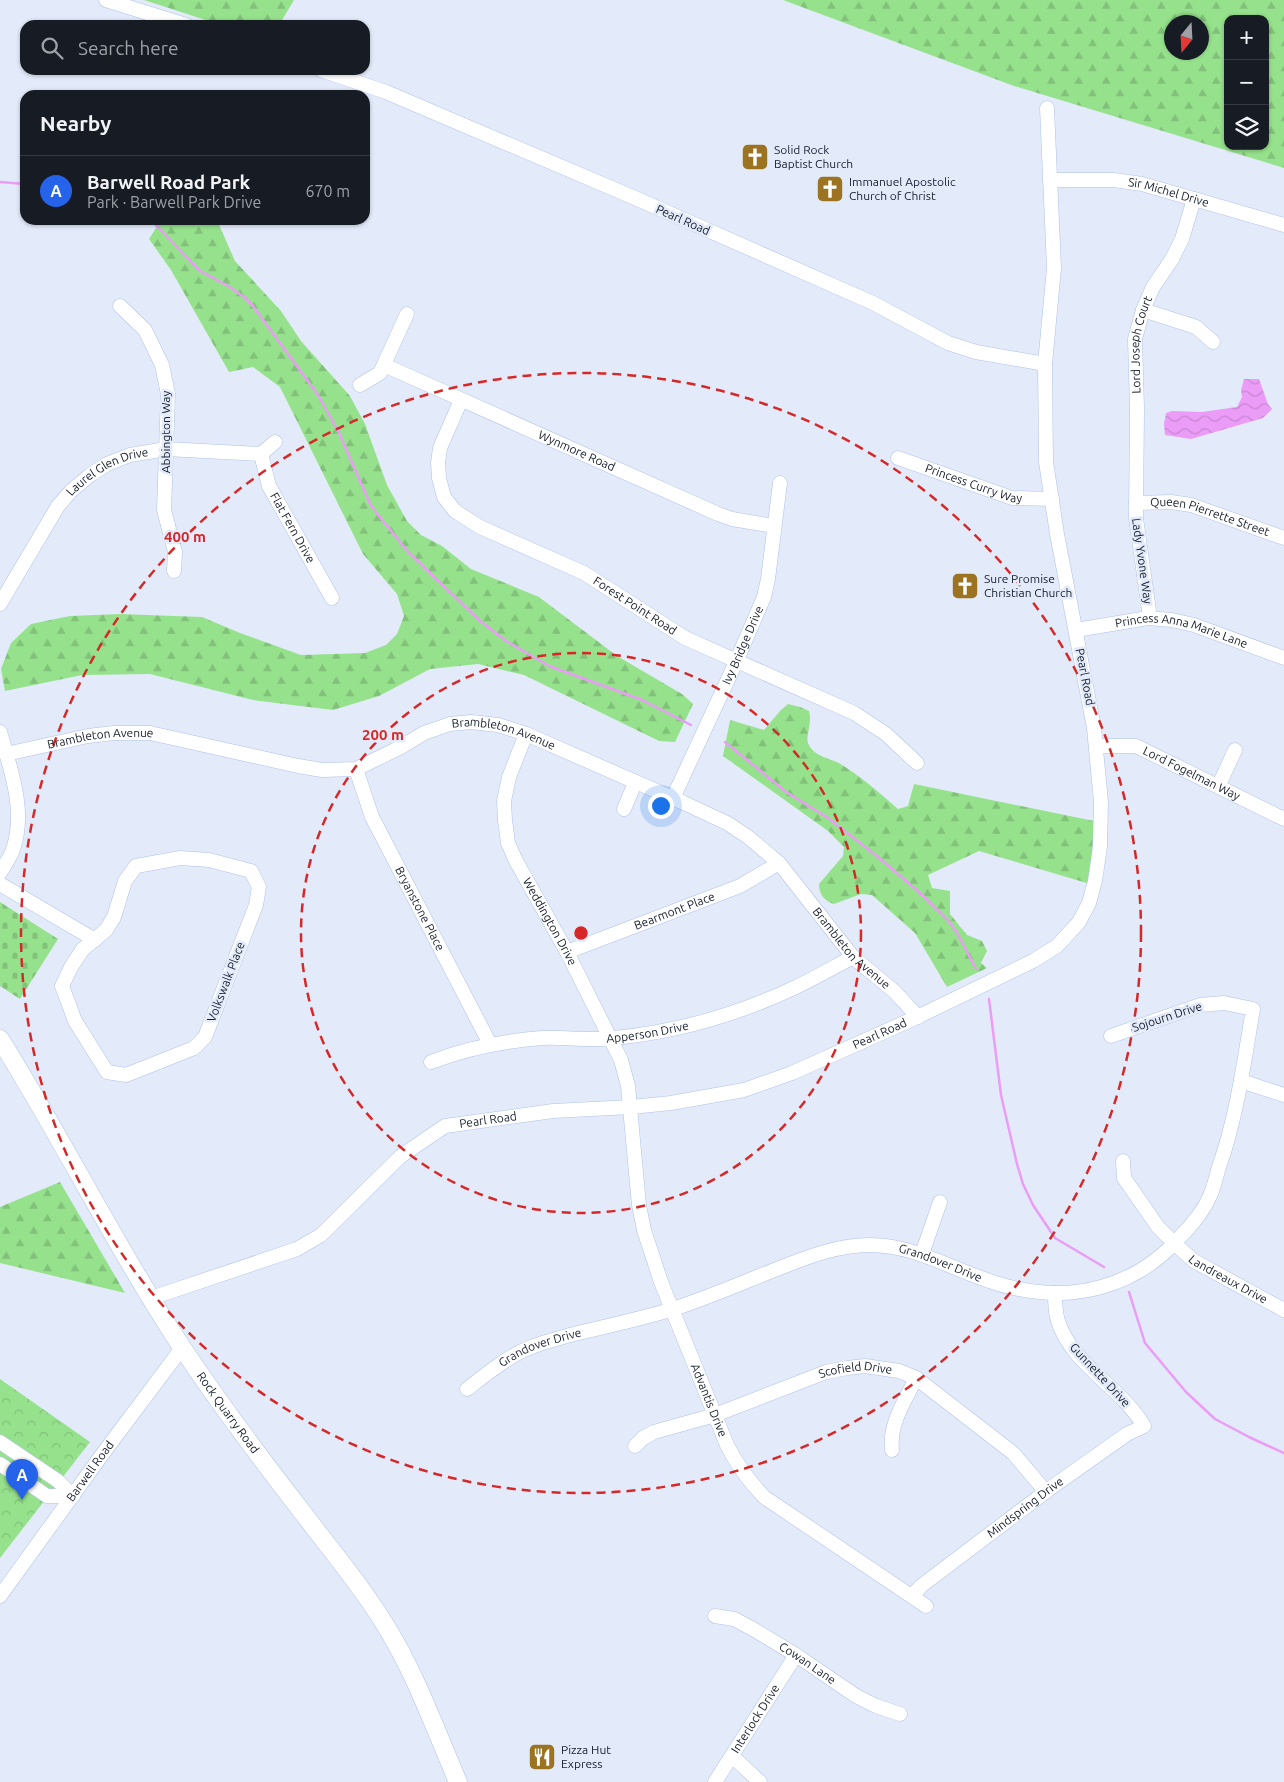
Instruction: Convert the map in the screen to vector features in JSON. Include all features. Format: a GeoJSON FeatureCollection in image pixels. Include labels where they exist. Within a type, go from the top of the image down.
{"type":"FeatureCollection","features":[{"type":"Feature","properties":{"kind":"main road","name":"Rock Quarry Road"},"geometry":{"type":"LineString","coordinates":[[0,1039],[26,1081],[105,1222],[182,1348],[263,1462],[354,1580],[384,1623],[419,1689],[458,1782]]}},
{"type":"Feature","properties":{"kind":"street"},"geometry":{"type":"LineString","coordinates":[[106,0],[170,20]]}},
{"type":"Feature","properties":{"kind":"street","name":"Pearl Road"},"geometry":{"type":"LineString","coordinates":[[336,75],[386,92],[635,198],[873,303],[948,343],[976,352],[1045,364]]}},
{"type":"Feature","properties":{"kind":"street","name":"Pearl Road"},"geometry":{"type":"LineString","coordinates":[[151,1298],[297,1249],[321,1235],[401,1156],[445,1126],[553,1111],[671,1103],[744,1090],[792,1073],[1033,961],[1058,946],[1079,922],[1089,903],[1095,880],[1100,847],[1102,802],[1094,728],[1046,462],[1045,364],[1054,268],[1047,108]]}},
{"type":"Feature","properties":{"kind":"street","name":"Sir Michel Drive"},"geometry":{"type":"LineString","coordinates":[[1050,180],[1114,180],[1142,184],[1284,225]]}},
{"type":"Feature","properties":{"kind":"street","name":"Lord Joseph Court"},"geometry":{"type":"LineString","coordinates":[[1136,503],[1137,409],[1135,339],[1143,310],[1153,287],[1172,259],[1182,239],[1194,198]]}},
{"type":"Feature","properties":{"kind":"street","name":"Abbington Way"},"geometry":{"type":"LineString","coordinates":[[120,306],[145,330],[162,365],[168,394],[164,510],[175,552],[174,571]]}},
{"type":"Feature","properties":{"kind":"street"},"geometry":{"type":"LineString","coordinates":[[1143,310],[1196,326],[1213,342]]}},
{"type":"Feature","properties":{"kind":"street"},"geometry":{"type":"LineString","coordinates":[[360,385],[380,373],[407,314]]}},
{"type":"Feature","properties":{"kind":"street","name":"Wynmore Road"},"geometry":{"type":"LineString","coordinates":[[384,365],[718,514],[732,519],[774,526]]}},
{"type":"Feature","properties":{"kind":"street","name":"Forest Point Road"},"geometry":{"type":"LineString","coordinates":[[461,400],[440,448],[438,463],[438,478],[444,496],[456,511],[480,526],[584,573],[684,638],[854,713],[886,734],[917,763]]}},
{"type":"Feature","properties":{"kind":"street"},"geometry":{"type":"LineString","coordinates":[[261,454],[275,442]]}},
{"type":"Feature","properties":{"kind":"street","name":"Laurel Glen Drive"},"geometry":{"type":"LineString","coordinates":[[0,604],[58,506],[71,490],[107,464],[130,455],[166,449],[261,454]]}},
{"type":"Feature","properties":{"kind":"street","name":"Flat Fern Drive"},"geometry":{"type":"LineString","coordinates":[[261,454],[269,486],[332,598]]}},
{"type":"Feature","properties":{"kind":"street","name":"Princess Curry Way"},"geometry":{"type":"LineString","coordinates":[[898,458],[1012,498],[1052,499]]}},
{"type":"Feature","properties":{"kind":"street","name":"Ivy Bridge Drive"},"geometry":{"type":"LineString","coordinates":[[673,798],[764,597],[780,483]]}},
{"type":"Feature","properties":{"kind":"street","name":"Queen Pierrette Street"},"geometry":{"type":"LineString","coordinates":[[1136,503],[1171,502],[1191,505],[1284,538]]}},
{"type":"Feature","properties":{"kind":"street","name":"Lady Yvone Way"},"geometry":{"type":"LineString","coordinates":[[1136,503],[1138,540],[1150,618]]}},
{"type":"Feature","properties":{"kind":"street","name":"Princess Anna Marie Lane"},"geometry":{"type":"LineString","coordinates":[[1076,630],[1150,618],[1172,620],[1284,658]]}},
{"type":"Feature","properties":{"kind":"street","name":"Brambleton Avenue"},"geometry":{"type":"LineString","coordinates":[[6,754],[88,736],[114,733],[150,733],[298,766],[322,770],[356,769],[401,747],[424,733],[450,724],[471,722],[498,725],[526,734],[673,798],[727,824],[748,837],[779,863],[853,957],[895,992],[918,1016]]}},
{"type":"Feature","properties":{"kind":"street"},"geometry":{"type":"LineString","coordinates":[[0,732],[17,799],[18,825],[12,852],[0,873]]}},
{"type":"Feature","properties":{"kind":"street","name":"Weddington Drive"},"geometry":{"type":"LineString","coordinates":[[526,734],[509,777],[504,801],[504,820],[508,843],[612,1038],[627,1079],[630,1107]]}},
{"type":"Feature","properties":{"kind":"street","name":"Lord Fogelman Way"},"geometry":{"type":"LineString","coordinates":[[1096,746],[1136,746],[1284,819]]}},
{"type":"Feature","properties":{"kind":"street"},"geometry":{"type":"LineString","coordinates":[[1219,786],[1235,750]]}},
{"type":"Feature","properties":{"kind":"street","name":"Bryanstone Place"},"geometry":{"type":"LineString","coordinates":[[356,769],[372,817],[490,1044]]}},
{"type":"Feature","properties":{"kind":"street"},"geometry":{"type":"LineString","coordinates":[[624,809],[635,783]]}},
{"type":"Feature","properties":{"kind":"street","name":"Volkswalk Place"},"geometry":{"type":"LineString","coordinates":[[180,858],[209,860],[251,871],[259,887],[256,905],[206,1037],[194,1048],[126,1075],[108,1072],[75,1021],[62,986],[71,967],[83,949],[95,940],[106,930],[114,917],[125,881],[136,866],[180,858]]}},
{"type":"Feature","properties":{"kind":"street","name":"Bearmont Place"},"geometry":{"type":"LineString","coordinates":[[567,952],[740,886],[779,863]]}},
{"type":"Feature","properties":{"kind":"street"},"geometry":{"type":"LineString","coordinates":[[0,884],[95,940]]}},
{"type":"Feature","properties":{"kind":"street","name":"Apperson Drive"},"geometry":{"type":"LineString","coordinates":[[431,1062],[456,1052],[490,1044],[541,1038],[612,1038],[660,1032],[727,1014],[795,988],[853,957]]}},
{"type":"Feature","properties":{"kind":"street","name":"Sojourn Drive"},"geometry":{"type":"LineString","coordinates":[[1111,1036],[1200,1005],[1224,1002],[1253,1009]]}},
{"type":"Feature","properties":{"kind":"street","name":"Grandover Drive"},"geometry":{"type":"LineString","coordinates":[[467,1389],[494,1367],[522,1351],[544,1342],[672,1309],[816,1254],[844,1247],[870,1245],[895,1247],[922,1254],[989,1281],[1034,1292],[1055,1294],[1078,1292],[1106,1287],[1121,1280],[1154,1261],[1175,1244],[1195,1221],[1210,1196],[1226,1147],[1241,1081],[1253,1009]]}},
{"type":"Feature","properties":{"kind":"street"},"geometry":{"type":"LineString","coordinates":[[1241,1081],[1284,1095]]}},
{"type":"Feature","properties":{"kind":"street","name":"Advantis Drive"},"geometry":{"type":"LineString","coordinates":[[630,1107],[639,1204],[649,1250],[727,1445],[737,1465],[748,1480],[764,1496],[926,1606]]}},
{"type":"Feature","properties":{"kind":"street","name":"Landreaux Drive"},"geometry":{"type":"LineString","coordinates":[[1123,1161],[1124,1178],[1158,1227],[1175,1244],[1194,1261],[1282,1306]]}},
{"type":"Feature","properties":{"kind":"street"},"geometry":{"type":"LineString","coordinates":[[922,1254],[940,1202]]}},
{"type":"Feature","properties":{"kind":"street","name":"Gunnette Drive"},"geometry":{"type":"LineString","coordinates":[[1055,1294],[1058,1321],[1066,1337],[1091,1368],[1136,1413],[1144,1426]]}},
{"type":"Feature","properties":{"kind":"street","name":"Barwell Road"},"geometry":{"type":"LineString","coordinates":[[0,1596],[182,1348]]}},
{"type":"Feature","properties":{"kind":"street","name":"Scofield Drive"},"geometry":{"type":"LineString","coordinates":[[635,1446],[643,1438],[654,1432],[715,1415],[826,1372],[864,1366],[884,1368],[899,1371],[916,1378],[1013,1453],[1046,1492]]}},
{"type":"Feature","properties":{"kind":"street"},"geometry":{"type":"LineString","coordinates":[[892,1450],[890,1437],[893,1425],[916,1378]]}},
{"type":"Feature","properties":{"kind":"street","name":"Mindspring Drive"},"geometry":{"type":"LineString","coordinates":[[912,1596],[921,1586],[1046,1492],[1127,1434],[1144,1426]]}},
{"type":"Feature","properties":{"kind":"street"},"geometry":{"type":"LineString","coordinates":[[0,1442],[58,1481],[73,1496]]}},
{"type":"Feature","properties":{"kind":"street"},"geometry":{"type":"LineString","coordinates":[[0,1464],[47,1496],[73,1496]]}},
{"type":"Feature","properties":{"kind":"street","name":"Cowan Lane"},"geometry":{"type":"LineString","coordinates":[[715,1616],[734,1619],[753,1629],[796,1655],[856,1696],[876,1706],[900,1714]]}},
{"type":"Feature","properties":{"kind":"street","name":"Interlock Drive"},"geometry":{"type":"LineString","coordinates":[[715,1782],[796,1655]]}},
{"type":"Feature","properties":{"kind":"street"},"geometry":{"type":"LineString","coordinates":[[732,1756],[760,1782]]}},
{"type":"Feature","properties":{"kind":"green space"},"geometry":{"type":"Polygon","coordinates":[[[144,0],[294,0],[282,20],[206,20],[144,0]]]}},
{"type":"Feature","properties":{"kind":"green space"},"geometry":{"type":"Polygon","coordinates":[[[783,0],[1284,0],[1284,168],[1225,150],[1269,150],[1269,15],[1224,15],[1224,150],[1014,86],[783,0]]]}},
{"type":"Feature","properties":{"kind":"green space"},"geometry":{"type":"Polygon","coordinates":[[[158,225],[219,225],[235,261],[281,311],[301,341],[350,396],[365,424],[387,485],[407,521],[421,535],[442,546],[471,569],[539,597],[617,656],[682,694],[693,704],[675,742],[659,741],[524,675],[478,664],[430,669],[379,696],[333,710],[253,700],[150,674],[82,675],[5,691],[1,669],[11,643],[31,624],[70,616],[120,614],[202,617],[301,655],[365,653],[386,645],[397,634],[404,616],[397,594],[363,554],[280,387],[253,367],[229,372],[171,270],[149,239],[158,225]]]}},
{"type":"Feature","properties":{"kind":"green space"},"geometry":{"type":"Polygon","coordinates":[[[788,704],[809,711],[808,742],[814,752],[847,768],[898,809],[908,806],[914,784],[1094,821],[1090,884],[979,851],[928,875],[932,888],[950,891],[950,914],[967,935],[982,941],[987,951],[981,963],[987,968],[947,987],[915,933],[872,895],[861,894],[834,904],[825,899],[821,894],[819,884],[843,856],[844,847],[828,831],[723,756],[730,720],[764,730],[788,704]]]}},
{"type":"Feature","properties":{"kind":"green space"},"geometry":{"type":"Polygon","coordinates":[[[0,902],[58,939],[20,999],[0,986],[0,902]]]}},
{"type":"Feature","properties":{"kind":"green space"},"geometry":{"type":"Polygon","coordinates":[[[60,1182],[125,1293],[0,1263],[0,1207],[60,1182]]]}},
{"type":"Feature","properties":{"kind":"green space"},"geometry":{"type":"Polygon","coordinates":[[[0,1379],[90,1442],[0,1558],[0,1379]]]}},
{"type":"Feature","properties":{"kind":"water"},"geometry":{"type":"Polygon","coordinates":[[[1244,379],[1259,379],[1268,404],[1272,409],[1263,418],[1191,439],[1165,435],[1166,413],[1172,411],[1202,412],[1237,407],[1242,397],[1241,390],[1244,379]]]}},
{"type":"Feature","properties":{"kind":"waterway"},"geometry":{"type":"LineString","coordinates":[[0,182],[20,184]]}},
{"type":"Feature","properties":{"kind":"waterway"},"geometry":{"type":"LineString","coordinates":[[156,225],[200,271],[228,286],[252,305],[318,395],[339,433],[371,506],[408,552],[479,620],[506,641],[549,666],[642,700],[691,725]]}},
{"type":"Feature","properties":{"kind":"waterway"},"geometry":{"type":"LineString","coordinates":[[725,742],[786,792],[828,818],[920,893],[947,919],[956,931],[976,969]]}},
{"type":"Feature","properties":{"kind":"waterway"},"geometry":{"type":"LineString","coordinates":[[989,999],[1001,1095],[1023,1184],[1033,1205],[1055,1238],[1104,1267]]}},
{"type":"Feature","properties":{"kind":"waterway"},"geometry":{"type":"LineString","coordinates":[[1129,1292],[1145,1343],[1186,1392],[1215,1419],[1284,1453]]}},
{"type":"Feature","properties":{"kind":"place","name":"Solid Rock Baptist Church"},"geometry":{"type":"Point","coordinates":[755,157]}},
{"type":"Feature","properties":{"kind":"place","name":"Immanuel Apostolic Church of Christ"},"geometry":{"type":"Point","coordinates":[830,189]}},
{"type":"Feature","properties":{"kind":"place","name":"Sure Promise Christian Church"},"geometry":{"type":"Point","coordinates":[965,586]}},
{"type":"Feature","properties":{"kind":"place","name":"Barwell Road Park"},"geometry":{"type":"Point","coordinates":[22,1500]}},
{"type":"Feature","properties":{"kind":"place","name":"Pizza Hut Express"},"geometry":{"type":"Point","coordinates":[542,1757]}}]}
